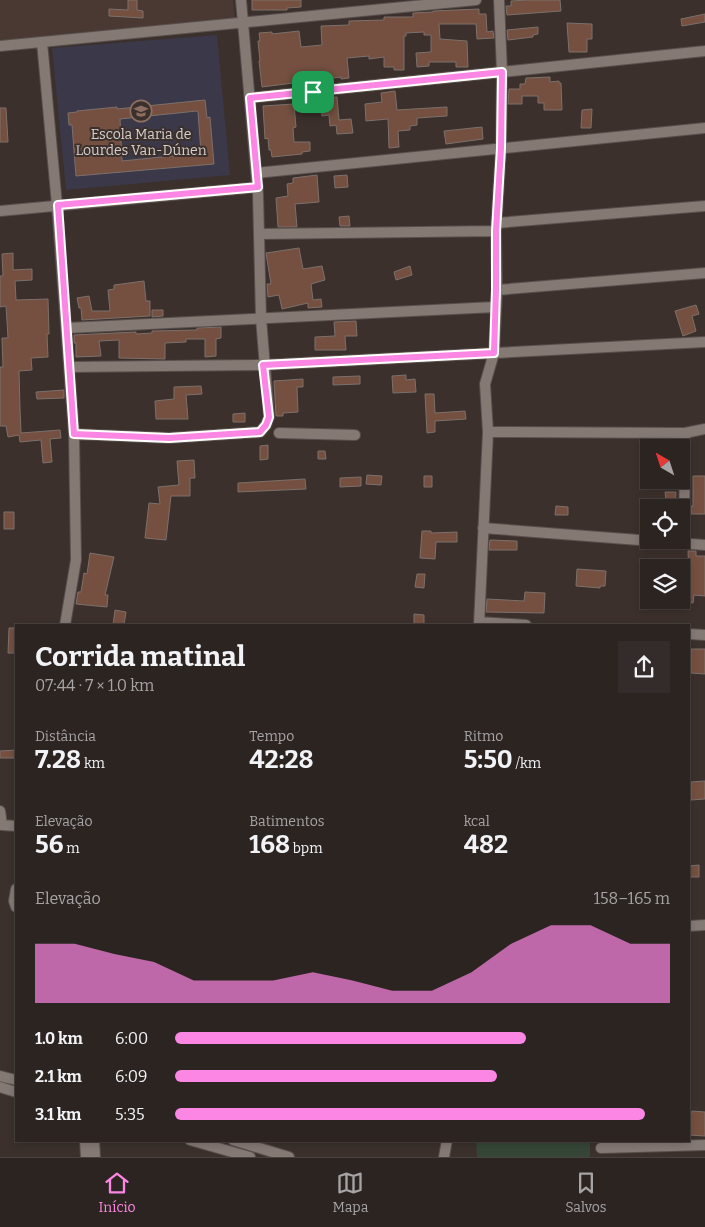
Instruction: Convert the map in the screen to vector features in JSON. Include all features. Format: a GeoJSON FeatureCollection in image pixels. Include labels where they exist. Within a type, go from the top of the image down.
{"type":"FeatureCollection","features":[{"type":"Feature","properties":{"kind":"street"},"geometry":{"type":"LineString","coordinates":[[74,434],[169,438],[260,432],[266,425],[269,417],[263,365],[258,187],[241,0]]}},
{"type":"Feature","properties":{"kind":"street"},"geometry":{"type":"LineString","coordinates":[[0,46],[423,3],[476,0]]}},
{"type":"Feature","properties":{"kind":"street"},"geometry":{"type":"LineString","coordinates":[[479,624],[488,432],[485,384],[494,353],[496,227],[501,148],[502,72],[499,0]]}},
{"type":"Feature","properties":{"kind":"street"},"geometry":{"type":"LineString","coordinates":[[42,42],[58,205],[74,434],[76,560],[65,624]]}},
{"type":"Feature","properties":{"kind":"street"},"geometry":{"type":"LineString","coordinates":[[250,98],[705,50]]}},
{"type":"Feature","properties":{"kind":"street"},"geometry":{"type":"LineString","coordinates":[[256,173],[705,128]]}},
{"type":"Feature","properties":{"kind":"street"},"geometry":{"type":"LineString","coordinates":[[0,211],[258,187]]}},
{"type":"Feature","properties":{"kind":"street"},"geometry":{"type":"LineString","coordinates":[[259,234],[496,227],[705,206]]}},
{"type":"Feature","properties":{"kind":"street"},"geometry":{"type":"LineString","coordinates":[[496,290],[705,273]]}},
{"type":"Feature","properties":{"kind":"street"},"geometry":{"type":"LineString","coordinates":[[67,328],[495,307]]}},
{"type":"Feature","properties":{"kind":"street"},"geometry":{"type":"LineString","coordinates":[[70,367],[263,365],[705,342]]}},
{"type":"Feature","properties":{"kind":"street"},"geometry":{"type":"LineString","coordinates":[[488,432],[685,433],[705,429]]}},
{"type":"Feature","properties":{"kind":"street"},"geometry":{"type":"LineString","coordinates":[[279,432],[355,436]]}},
{"type":"Feature","properties":{"kind":"street"},"geometry":{"type":"LineString","coordinates":[[684,499],[685,433]]}},
{"type":"Feature","properties":{"kind":"street"},"geometry":{"type":"LineString","coordinates":[[483,528],[640,540]]}},
{"type":"Feature","properties":{"kind":"street"},"geometry":{"type":"LineString","coordinates":[[690,544],[705,545]]}},
{"type":"Feature","properties":{"kind":"street"},"geometry":{"type":"LineString","coordinates":[[690,634],[705,635]]}},
{"type":"Feature","properties":{"kind":"street"},"geometry":{"type":"LineString","coordinates":[[0,812],[2,825],[15,826]]}},
{"type":"Feature","properties":{"kind":"street"},"geometry":{"type":"LineString","coordinates":[[690,926],[705,925]]}},
{"type":"Feature","properties":{"kind":"street"},"geometry":{"type":"LineString","coordinates":[[0,1076],[15,1080]]}},
{"type":"Feature","properties":{"kind":"street"},"geometry":{"type":"LineString","coordinates":[[0,1087],[15,1092]]}},
{"type":"Feature","properties":{"kind":"street"},"geometry":{"type":"LineString","coordinates":[[197,1142],[250,1157]]}},
{"type":"Feature","properties":{"kind":"street"},"geometry":{"type":"LineString","coordinates":[[240,1142],[289,1157]]}},
{"type":"Feature","properties":{"kind":"street"},"geometry":{"type":"LineString","coordinates":[[444,1157],[447,1142]]}},
{"type":"Feature","properties":{"kind":"street"},"geometry":{"type":"LineString","coordinates":[[601,1148],[705,1145]]}},
{"type":"Feature","properties":{"kind":"shaded area"},"geometry":{"type":"Polygon","coordinates":[[[0,0],[233,0],[235,23],[5,45],[0,39],[0,0]]]}},
{"type":"Feature","properties":{"kind":"shaded area","name":"Escola Maria de Lourdes Van-Dúnen"},"geometry":{"type":"Polygon","coordinates":[[[217,35],[230,175],[66,190],[52,48],[217,35]]]}},
{"type":"Feature","properties":{"kind":"green space"},"geometry":{"type":"Polygon","coordinates":[[[476,1142],[590,1142],[590,1157],[477,1157],[476,1142]]]}},
{"type":"Feature","properties":{"kind":"building"},"geometry":{"type":"Polygon","coordinates":[[[128,0],[137,0],[137,10],[143,11],[143,18],[109,16],[109,9],[128,10],[128,0]]]}},
{"type":"Feature","properties":{"kind":"building"},"geometry":{"type":"Polygon","coordinates":[[[252,0],[301,0],[301,7],[287,8],[287,10],[252,10],[252,0]]]}},
{"type":"Feature","properties":{"kind":"building"},"geometry":{"type":"Polygon","coordinates":[[[560,0],[561,11],[507,15],[506,6],[511,6],[511,1],[560,0]]]}},
{"type":"Feature","properties":{"kind":"building"},"geometry":{"type":"Polygon","coordinates":[[[479,9],[479,14],[486,14],[487,32],[493,31],[494,38],[477,39],[476,24],[439,24],[440,39],[467,41],[468,67],[456,67],[456,62],[429,62],[429,66],[417,67],[416,53],[431,52],[431,35],[424,35],[424,32],[406,33],[406,36],[404,36],[404,70],[384,67],[384,57],[369,59],[369,56],[347,58],[349,78],[341,79],[341,77],[262,87],[259,61],[259,33],[272,32],[272,34],[299,31],[301,47],[322,45],[321,26],[349,25],[349,21],[384,20],[384,17],[413,17],[413,13],[479,9]]]}},
{"type":"Feature","properties":{"kind":"building"},"geometry":{"type":"Polygon","coordinates":[[[705,14],[705,22],[682,26],[681,19],[705,14]]]}},
{"type":"Feature","properties":{"kind":"building"},"geometry":{"type":"Polygon","coordinates":[[[567,23],[592,24],[592,39],[587,39],[587,52],[569,52],[567,23]]]}},
{"type":"Feature","properties":{"kind":"building"},"geometry":{"type":"Polygon","coordinates":[[[538,27],[538,34],[533,35],[533,37],[508,40],[507,30],[538,27]]]}},
{"type":"Feature","properties":{"kind":"building"},"geometry":{"type":"Polygon","coordinates":[[[550,77],[550,82],[559,81],[561,83],[562,110],[544,110],[544,103],[538,103],[538,96],[522,96],[522,104],[508,104],[509,89],[520,89],[520,84],[525,84],[526,78],[550,77]]]}},
{"type":"Feature","properties":{"kind":"building"},"geometry":{"type":"Polygon","coordinates":[[[395,91],[397,110],[447,107],[447,116],[417,118],[417,125],[410,126],[410,130],[398,131],[399,147],[389,148],[388,119],[366,121],[365,104],[382,102],[381,93],[395,91]]]}},
{"type":"Feature","properties":{"kind":"building"},"geometry":{"type":"Polygon","coordinates":[[[337,97],[339,120],[351,119],[353,133],[337,134],[336,125],[330,126],[329,115],[322,116],[320,98],[337,97]]]}},
{"type":"Feature","properties":{"kind":"building"},"geometry":{"type":"Polygon","coordinates":[[[205,100],[207,118],[210,117],[214,164],[76,176],[72,125],[69,125],[68,113],[117,107],[117,109],[205,100]],[[198,112],[120,119],[122,161],[201,153],[198,112]]]}},
{"type":"Feature","properties":{"kind":"building"},"geometry":{"type":"Polygon","coordinates":[[[294,104],[296,127],[293,128],[294,142],[310,142],[310,151],[302,152],[302,154],[272,157],[268,138],[265,139],[263,106],[294,104]]]}},
{"type":"Feature","properties":{"kind":"building"},"geometry":{"type":"Polygon","coordinates":[[[0,108],[6,108],[8,142],[0,142],[0,108]]]}},
{"type":"Feature","properties":{"kind":"building"},"geometry":{"type":"Polygon","coordinates":[[[592,109],[591,128],[581,128],[582,110],[592,109]]]}},
{"type":"Feature","properties":{"kind":"building"},"geometry":{"type":"Polygon","coordinates":[[[482,127],[483,139],[446,144],[444,131],[482,127]]]}},
{"type":"Feature","properties":{"kind":"building"},"geometry":{"type":"Polygon","coordinates":[[[317,175],[319,202],[295,204],[297,227],[278,227],[276,198],[288,196],[287,184],[293,183],[293,178],[317,175]]]}},
{"type":"Feature","properties":{"kind":"building"},"geometry":{"type":"Polygon","coordinates":[[[347,175],[348,187],[335,188],[334,176],[347,175]]]}},
{"type":"Feature","properties":{"kind":"building"},"geometry":{"type":"Polygon","coordinates":[[[349,216],[350,226],[340,226],[339,217],[349,216]]]}},
{"type":"Feature","properties":{"kind":"building"},"geometry":{"type":"Polygon","coordinates":[[[299,248],[303,269],[322,266],[325,280],[311,284],[313,300],[321,299],[322,307],[308,308],[308,303],[282,309],[279,295],[268,297],[267,284],[271,284],[266,253],[299,248]]]}},
{"type":"Feature","properties":{"kind":"building"},"geometry":{"type":"Polygon","coordinates":[[[13,253],[13,270],[32,269],[32,280],[15,281],[16,300],[48,299],[48,357],[31,358],[32,370],[19,371],[21,433],[60,430],[61,438],[50,439],[52,462],[43,463],[41,440],[20,442],[19,435],[8,437],[6,426],[0,426],[0,367],[3,367],[2,338],[8,338],[6,306],[0,307],[0,276],[3,276],[2,254],[13,253]]]}},
{"type":"Feature","properties":{"kind":"building"},"geometry":{"type":"Polygon","coordinates":[[[410,266],[412,275],[396,280],[394,272],[410,266]]]}},
{"type":"Feature","properties":{"kind":"building"},"geometry":{"type":"Polygon","coordinates":[[[144,281],[146,301],[150,301],[150,316],[82,320],[81,308],[79,308],[77,298],[89,296],[92,311],[110,311],[108,290],[114,289],[114,285],[144,281]]]}},
{"type":"Feature","properties":{"kind":"building"},"geometry":{"type":"Polygon","coordinates":[[[696,305],[699,314],[692,316],[696,331],[683,336],[675,311],[696,305]]]}},
{"type":"Feature","properties":{"kind":"building"},"geometry":{"type":"Polygon","coordinates":[[[152,310],[163,310],[163,316],[152,317],[152,310]]]}},
{"type":"Feature","properties":{"kind":"building"},"geometry":{"type":"Polygon","coordinates":[[[356,321],[357,336],[345,336],[346,350],[315,350],[315,337],[335,336],[334,322],[356,321]]]}},
{"type":"Feature","properties":{"kind":"building"},"geometry":{"type":"Polygon","coordinates":[[[221,327],[221,338],[216,339],[216,356],[205,357],[205,339],[186,339],[186,342],[165,343],[165,359],[119,358],[119,340],[99,341],[101,356],[76,357],[74,335],[136,332],[136,334],[152,333],[152,331],[197,330],[197,328],[221,327]]]}},
{"type":"Feature","properties":{"kind":"building"},"geometry":{"type":"Polygon","coordinates":[[[406,375],[406,380],[415,379],[416,392],[393,393],[392,376],[406,375]]]}},
{"type":"Feature","properties":{"kind":"building"},"geometry":{"type":"Polygon","coordinates":[[[360,376],[360,384],[333,385],[333,377],[360,376]]]}},
{"type":"Feature","properties":{"kind":"building"},"geometry":{"type":"Polygon","coordinates":[[[303,379],[303,387],[297,387],[298,412],[283,413],[283,416],[276,416],[274,381],[303,379]]]}},
{"type":"Feature","properties":{"kind":"building"},"geometry":{"type":"Polygon","coordinates":[[[201,386],[202,394],[186,395],[188,419],[156,419],[155,401],[174,399],[174,387],[201,386]]]}},
{"type":"Feature","properties":{"kind":"building"},"geometry":{"type":"Polygon","coordinates":[[[64,390],[64,398],[37,399],[36,392],[64,390]]]}},
{"type":"Feature","properties":{"kind":"building"},"geometry":{"type":"Polygon","coordinates":[[[425,394],[434,394],[435,413],[465,411],[466,419],[435,421],[435,432],[427,433],[425,394]]]}},
{"type":"Feature","properties":{"kind":"building"},"geometry":{"type":"Polygon","coordinates":[[[245,413],[245,422],[233,422],[233,414],[245,413]]]}},
{"type":"Feature","properties":{"kind":"building"},"geometry":{"type":"Polygon","coordinates":[[[268,445],[268,459],[260,460],[260,446],[268,445]]]}},
{"type":"Feature","properties":{"kind":"building"},"geometry":{"type":"Polygon","coordinates":[[[318,451],[325,451],[326,459],[318,459],[318,451]]]}},
{"type":"Feature","properties":{"kind":"building"},"geometry":{"type":"Polygon","coordinates":[[[194,460],[195,478],[190,478],[190,496],[171,496],[166,540],[145,538],[149,503],[160,504],[158,487],[179,485],[177,461],[194,460]]]}},
{"type":"Feature","properties":{"kind":"building"},"geometry":{"type":"Polygon","coordinates":[[[367,475],[382,476],[381,485],[366,484],[367,475]]]}},
{"type":"Feature","properties":{"kind":"building"},"geometry":{"type":"Polygon","coordinates":[[[424,476],[432,476],[432,487],[424,487],[424,476]]]}},
{"type":"Feature","properties":{"kind":"building"},"geometry":{"type":"Polygon","coordinates":[[[693,476],[705,476],[705,514],[691,514],[691,506],[693,506],[693,476]]]}},
{"type":"Feature","properties":{"kind":"building"},"geometry":{"type":"Polygon","coordinates":[[[361,477],[361,486],[340,487],[340,478],[361,477]]]}},
{"type":"Feature","properties":{"kind":"building"},"geometry":{"type":"Polygon","coordinates":[[[305,479],[306,489],[238,492],[238,483],[305,479]]]}},
{"type":"Feature","properties":{"kind":"building"},"geometry":{"type":"Polygon","coordinates":[[[665,492],[676,492],[676,499],[666,499],[665,492]]]}},
{"type":"Feature","properties":{"kind":"building"},"geometry":{"type":"Polygon","coordinates":[[[556,506],[568,507],[568,515],[555,515],[556,506]]]}},
{"type":"Feature","properties":{"kind":"building"},"geometry":{"type":"Polygon","coordinates":[[[4,512],[14,512],[14,529],[4,529],[4,512]]]}},
{"type":"Feature","properties":{"kind":"building"},"geometry":{"type":"Polygon","coordinates":[[[422,531],[431,531],[431,533],[457,532],[457,542],[436,542],[435,559],[420,558],[422,531]]]}},
{"type":"Feature","properties":{"kind":"building"},"geometry":{"type":"Polygon","coordinates":[[[490,540],[517,541],[517,550],[489,550],[490,540]]]}},
{"type":"Feature","properties":{"kind":"building"},"geometry":{"type":"Polygon","coordinates":[[[688,551],[696,551],[696,556],[705,556],[705,596],[694,595],[693,603],[690,603],[690,559],[688,559],[688,551]]]}},
{"type":"Feature","properties":{"kind":"building"},"geometry":{"type":"Polygon","coordinates":[[[90,553],[114,557],[105,595],[108,595],[107,607],[76,604],[78,592],[81,592],[84,573],[87,574],[90,553]]]}},
{"type":"Feature","properties":{"kind":"building"},"geometry":{"type":"Polygon","coordinates":[[[577,569],[606,571],[605,586],[600,586],[600,588],[576,586],[577,569]]]}},
{"type":"Feature","properties":{"kind":"building"},"geometry":{"type":"Polygon","coordinates":[[[417,574],[425,574],[424,588],[415,587],[417,574]]]}},
{"type":"Feature","properties":{"kind":"building"},"geometry":{"type":"Polygon","coordinates":[[[525,592],[545,593],[544,613],[486,612],[487,599],[524,601],[525,592]]]}},
{"type":"Feature","properties":{"kind":"building"},"geometry":{"type":"Polygon","coordinates":[[[115,610],[126,612],[124,624],[113,624],[115,610]]]}},
{"type":"Feature","properties":{"kind":"building"},"geometry":{"type":"Polygon","coordinates":[[[414,614],[424,615],[424,624],[414,624],[414,614]]]}},
{"type":"Feature","properties":{"kind":"building"},"geometry":{"type":"Polygon","coordinates":[[[9,628],[15,628],[15,653],[8,653],[9,628]]]}},
{"type":"Feature","properties":{"kind":"building"},"geometry":{"type":"Polygon","coordinates":[[[691,649],[705,649],[705,674],[691,673],[691,649]]]}},
{"type":"Feature","properties":{"kind":"building"},"geometry":{"type":"Polygon","coordinates":[[[15,750],[15,758],[0,758],[0,751],[15,750]]]}},
{"type":"Feature","properties":{"kind":"building"},"geometry":{"type":"Polygon","coordinates":[[[705,781],[705,799],[691,800],[691,782],[705,781]]]}},
{"type":"Feature","properties":{"kind":"building"},"geometry":{"type":"Polygon","coordinates":[[[699,865],[699,877],[690,877],[690,866],[699,865]]]}},
{"type":"Feature","properties":{"kind":"building"},"geometry":{"type":"Polygon","coordinates":[[[692,1111],[705,1112],[705,1136],[690,1135],[692,1111]]]}},
{"type":"Feature","properties":{"kind":"place","name":"Escola Maria de Lourdes Van-Dúnen"},"geometry":{"type":"Point","coordinates":[141,111]}},
{"type":"Feature","properties":{"kind":"route"},"geometry":{"type":"LineString","coordinates":[[502,72],[494,353],[263,365],[269,417],[266,425],[260,432],[169,438],[74,434],[58,205],[258,187],[250,98],[313,92],[502,72]]}}]}
